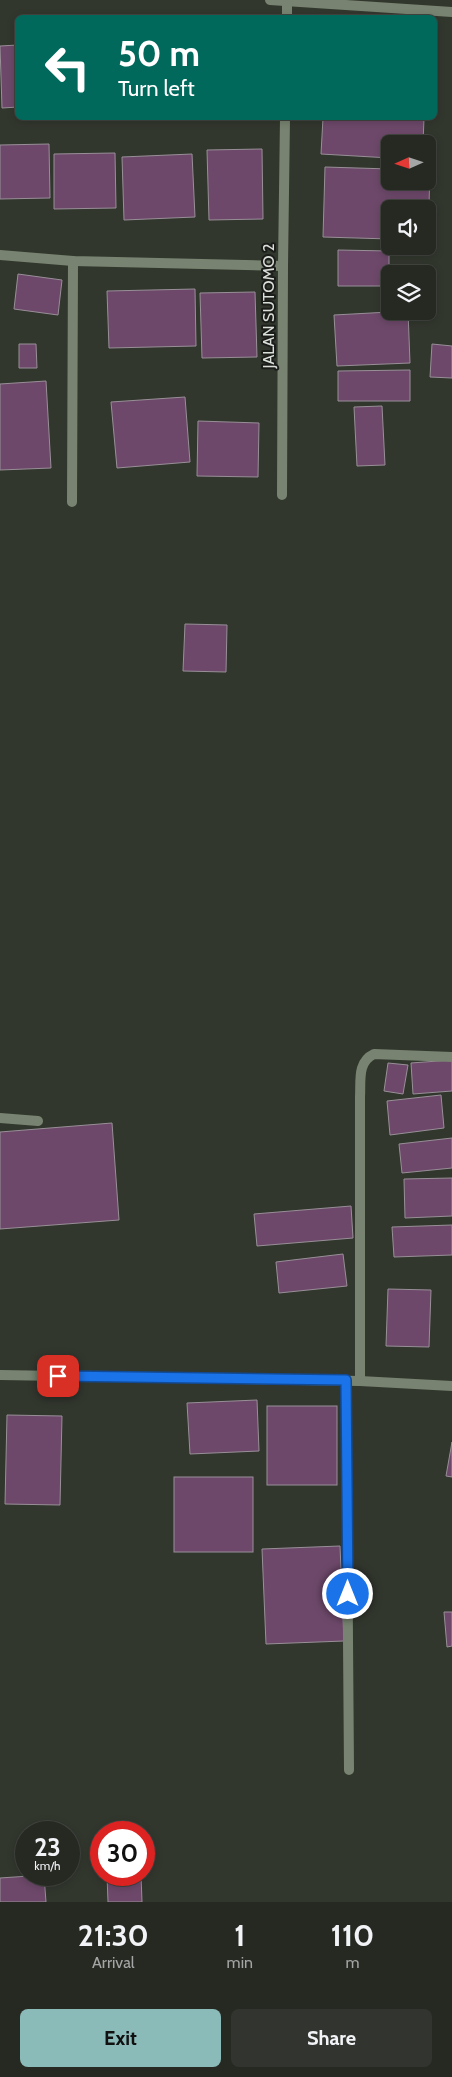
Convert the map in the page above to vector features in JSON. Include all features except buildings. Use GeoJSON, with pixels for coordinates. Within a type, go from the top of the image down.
{"type":"FeatureCollection","features":[{"type":"Feature","properties":{"kind":"street"},"geometry":{"type":"LineString","coordinates":[[270,0],[452,12]]}},
{"type":"Feature","properties":{"kind":"street"},"geometry":{"type":"LineString","coordinates":[[287,0],[287,15]]}},
{"type":"Feature","properties":{"kind":"street","name":"JALAN SUTOMO 2"},"geometry":{"type":"LineString","coordinates":[[282,495],[282,266],[285,120]]}},
{"type":"Feature","properties":{"kind":"street"},"geometry":{"type":"LineString","coordinates":[[0,256],[73,261],[282,266]]}},
{"type":"Feature","properties":{"kind":"street"},"geometry":{"type":"LineString","coordinates":[[72,502],[73,261]]}},
{"type":"Feature","properties":{"kind":"street"},"geometry":{"type":"LineString","coordinates":[[360,1380],[360,1097],[362,1064],[369,1056],[374,1054],[452,1057]]}},
{"type":"Feature","properties":{"kind":"street"},"geometry":{"type":"LineString","coordinates":[[0,1118],[38,1121]]}},
{"type":"Feature","properties":{"kind":"street"},"geometry":{"type":"LineString","coordinates":[[0,1375],[360,1380],[452,1386]]}},
{"type":"Feature","properties":{"kind":"street"},"geometry":{"type":"LineString","coordinates":[[346,1380],[349,1770]]}},
{"type":"Feature","properties":{"kind":"route"},"geometry":{"type":"LineString","coordinates":[[58,1376],[346,1380],[348,1594]]}}]}
